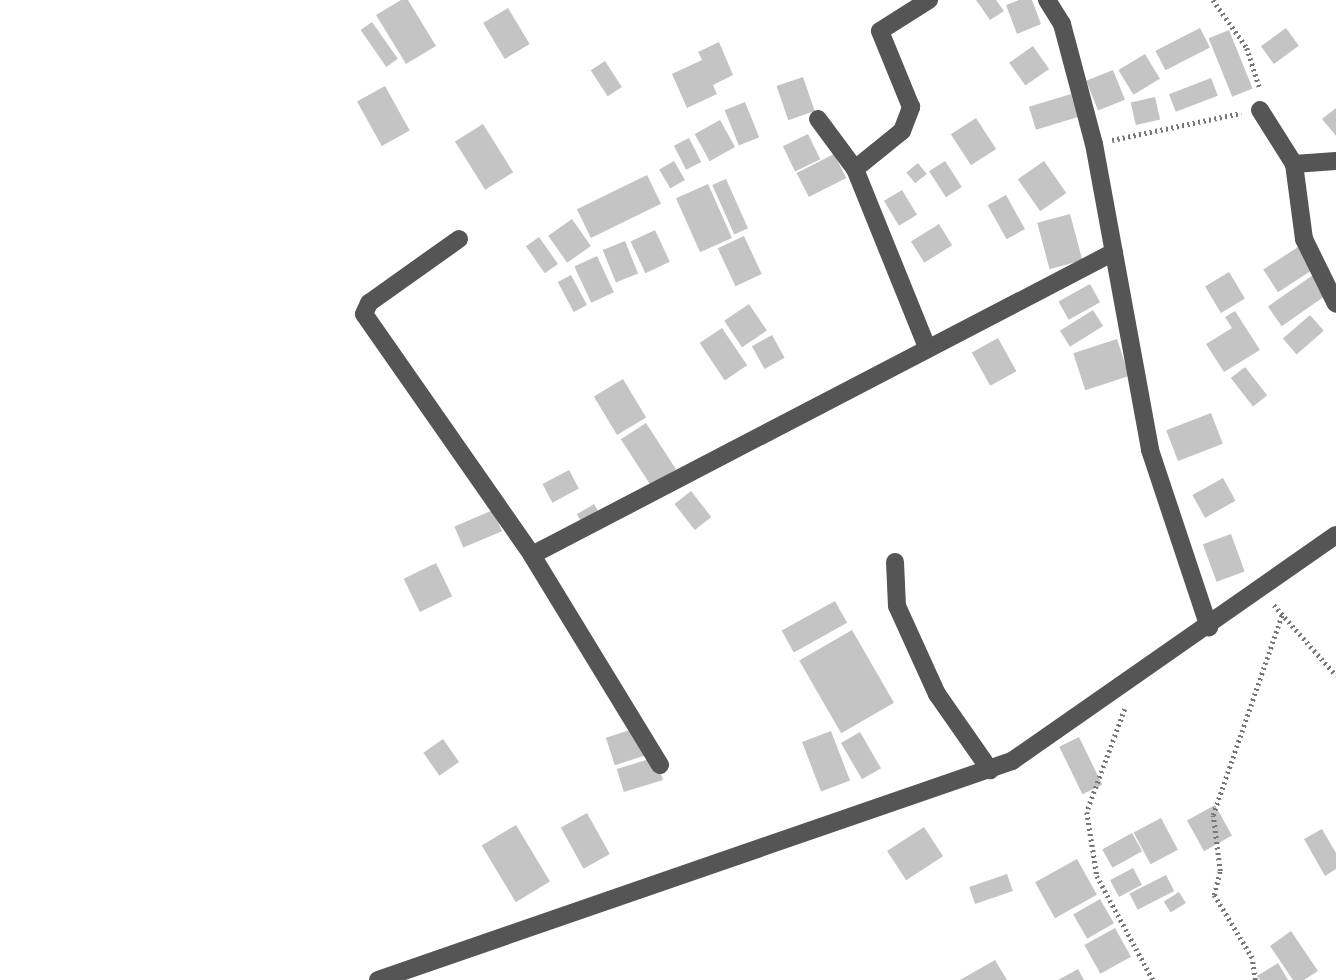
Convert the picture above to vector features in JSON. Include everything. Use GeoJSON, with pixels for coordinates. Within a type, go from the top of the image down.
{"type":"FeatureCollection","features":[{"type":"Feature","properties":{"kind":"street"},"geometry":{"type":"LineString","coordinates":[[855,169],[902,131],[911,107],[880,32],[929,0]]}},
{"type":"Feature","properties":{"kind":"street"},"geometry":{"type":"LineString","coordinates":[[1047,0],[1062,24],[1094,144],[1150,450],[1209,626]]}},
{"type":"Feature","properties":{"kind":"street"},"geometry":{"type":"LineString","coordinates":[[1260,110],[1294,164],[1304,239],[1336,304]]}},
{"type":"Feature","properties":{"kind":"street"},"geometry":{"type":"LineString","coordinates":[[818,119],[855,169],[926,345]]}},
{"type":"Feature","properties":{"kind":"street"},"geometry":{"type":"LineString","coordinates":[[1294,164],[1336,161]]}},
{"type":"Feature","properties":{"kind":"street"},"geometry":{"type":"LineString","coordinates":[[459,239],[369,303],[364,314],[532,555],[660,765]]}},
{"type":"Feature","properties":{"kind":"street"},"geometry":{"type":"LineString","coordinates":[[532,555],[926,345],[1114,252]]}},
{"type":"Feature","properties":{"kind":"street"},"geometry":{"type":"LineString","coordinates":[[378,980],[990,770],[1134,678],[1261,591],[1336,535]]}},
{"type":"Feature","properties":{"kind":"street"},"geometry":{"type":"LineString","coordinates":[[895,562],[897,606],[936,694],[990,770]]}},
{"type":"Feature","properties":{"kind":"path"},"geometry":{"type":"LineString","coordinates":[[1094,144],[1260,110],[1247,48],[1213,0]]}},
{"type":"Feature","properties":{"kind":"path"},"geometry":{"type":"LineString","coordinates":[[1261,591],[1336,675]]}},
{"type":"Feature","properties":{"kind":"path"},"geometry":{"type":"LineString","coordinates":[[1255,980],[1252,958],[1214,895],[1220,871],[1213,815],[1282,615]]}},
{"type":"Feature","properties":{"kind":"path"},"geometry":{"type":"LineString","coordinates":[[1134,678],[1087,812],[1097,876],[1153,980]]}},
{"type":"Feature","properties":{"kind":"building"},"geometry":{"type":"Polygon","coordinates":[[[401,0],[408,0],[436,46],[406,64],[376,15],[401,0]]]}},
{"type":"Feature","properties":{"kind":"building"},"geometry":{"type":"Polygon","coordinates":[[[976,0],[996,0],[1004,11],[990,20],[976,0]]]}},
{"type":"Feature","properties":{"kind":"building"},"geometry":{"type":"Polygon","coordinates":[[[1019,0],[1032,0],[1041,24],[1017,34],[1006,5],[1019,0]]]}},
{"type":"Feature","properties":{"kind":"building"},"geometry":{"type":"Polygon","coordinates":[[[508,8],[530,44],[505,59],[483,23],[508,8]]]}},
{"type":"Feature","properties":{"kind":"building"},"geometry":{"type":"Polygon","coordinates":[[[372,22],[398,59],[386,67],[361,30],[372,22]]]}},
{"type":"Feature","properties":{"kind":"building"},"geometry":{"type":"Polygon","coordinates":[[[1200,28],[1210,48],[1165,70],[1155,51],[1200,28]]]}},
{"type":"Feature","properties":{"kind":"building"},"geometry":{"type":"Polygon","coordinates":[[[1286,28],[1299,46],[1274,64],[1261,46],[1286,28]]]}},
{"type":"Feature","properties":{"kind":"building"},"geometry":{"type":"Polygon","coordinates":[[[1229,30],[1253,88],[1232,97],[1209,38],[1229,30]]]}},
{"type":"Feature","properties":{"kind":"building"},"geometry":{"type":"Polygon","coordinates":[[[719,42],[733,75],[713,85],[717,94],[687,108],[672,74],[702,60],[698,52],[719,42]]]}},
{"type":"Feature","properties":{"kind":"building"},"geometry":{"type":"Polygon","coordinates":[[[1033,46],[1049,69],[1025,86],[1009,63],[1033,46]]]}},
{"type":"Feature","properties":{"kind":"building"},"geometry":{"type":"Polygon","coordinates":[[[1145,54],[1160,79],[1133,95],[1118,70],[1145,54]]]}},
{"type":"Feature","properties":{"kind":"building"},"geometry":{"type":"Polygon","coordinates":[[[605,61],[622,87],[608,96],[591,70],[605,61]]]}},
{"type":"Feature","properties":{"kind":"building"},"geometry":{"type":"Polygon","coordinates":[[[1113,70],[1125,100],[1098,111],[1086,81],[1113,70]]]}},
{"type":"Feature","properties":{"kind":"building"},"geometry":{"type":"Polygon","coordinates":[[[803,77],[815,111],[788,120],[777,86],[803,77]]]}},
{"type":"Feature","properties":{"kind":"building"},"geometry":{"type":"Polygon","coordinates":[[[1211,78],[1218,96],[1176,112],[1169,94],[1211,78]]]}},
{"type":"Feature","properties":{"kind":"building"},"geometry":{"type":"Polygon","coordinates":[[[385,86],[410,131],[382,146],[357,102],[385,86]]]}},
{"type":"Feature","properties":{"kind":"building"},"geometry":{"type":"Polygon","coordinates":[[[1071,94],[1078,117],[1036,130],[1029,107],[1071,94]]]}},
{"type":"Feature","properties":{"kind":"building"},"geometry":{"type":"Polygon","coordinates":[[[1155,97],[1160,119],[1136,125],[1131,103],[1155,97]]]}},
{"type":"Feature","properties":{"kind":"building"},"geometry":{"type":"Polygon","coordinates":[[[745,102],[759,137],[739,145],[725,110],[745,102]]]}},
{"type":"Feature","properties":{"kind":"building"},"geometry":{"type":"Polygon","coordinates":[[[1336,108],[1336,136],[1322,119],[1336,108]]]}},
{"type":"Feature","properties":{"kind":"building"},"geometry":{"type":"Polygon","coordinates":[[[976,118],[996,149],[971,165],[951,134],[976,118]]]}},
{"type":"Feature","properties":{"kind":"building"},"geometry":{"type":"Polygon","coordinates":[[[720,120],[735,147],[710,161],[695,134],[720,120]]]}},
{"type":"Feature","properties":{"kind":"building"},"geometry":{"type":"Polygon","coordinates":[[[483,124],[513,172],[485,190],[455,141],[483,124]]]}},
{"type":"Feature","properties":{"kind":"building"},"geometry":{"type":"Polygon","coordinates":[[[808,134],[820,159],[795,171],[783,146],[808,134]]]}},
{"type":"Feature","properties":{"kind":"building"},"geometry":{"type":"Polygon","coordinates":[[[689,138],[701,162],[686,170],[674,146],[689,138]]]}},
{"type":"Feature","properties":{"kind":"building"},"geometry":{"type":"Polygon","coordinates":[[[834,154],[846,178],[809,197],[797,173],[834,154]]]}},
{"type":"Feature","properties":{"kind":"building"},"geometry":{"type":"Polygon","coordinates":[[[674,161],[685,180],[670,189],[659,170],[674,161]]]}},
{"type":"Feature","properties":{"kind":"building"},"geometry":{"type":"Polygon","coordinates":[[[945,161],[962,187],[946,197],[929,171],[945,161]]]}},
{"type":"Feature","properties":{"kind":"building"},"geometry":{"type":"Polygon","coordinates":[[[1044,161],[1066,193],[1040,211],[1018,179],[1044,161]]]}},
{"type":"Feature","properties":{"kind":"building"},"geometry":{"type":"Polygon","coordinates":[[[918,163],[927,174],[915,183],[906,172],[918,163]]]}},
{"type":"Feature","properties":{"kind":"building"},"geometry":{"type":"Polygon","coordinates":[[[647,175],[661,204],[591,238],[577,209],[647,175]]]}},
{"type":"Feature","properties":{"kind":"building"},"geometry":{"type":"Polygon","coordinates":[[[726,179],[748,228],[734,234],[712,185],[726,179]]]}},
{"type":"Feature","properties":{"kind":"building"},"geometry":{"type":"Polygon","coordinates":[[[708,184],[732,238],[700,252],[676,198],[708,184]]]}},
{"type":"Feature","properties":{"kind":"building"},"geometry":{"type":"Polygon","coordinates":[[[902,190],[917,215],[899,226],[884,201],[902,190]]]}},
{"type":"Feature","properties":{"kind":"building"},"geometry":{"type":"Polygon","coordinates":[[[1006,195],[1025,229],[1007,239],[988,205],[1006,195]]]}},
{"type":"Feature","properties":{"kind":"building"},"geometry":{"type":"Polygon","coordinates":[[[1070,214],[1082,260],[1050,269],[1037,223],[1070,214]]]}},
{"type":"Feature","properties":{"kind":"building"},"geometry":{"type":"Polygon","coordinates":[[[572,219],[591,246],[567,263],[548,236],[572,219]]]}},
{"type":"Feature","properties":{"kind":"building"},"geometry":{"type":"Polygon","coordinates":[[[939,224],[952,245],[924,263],[911,241],[939,224]]]}},
{"type":"Feature","properties":{"kind":"building"},"geometry":{"type":"Polygon","coordinates":[[[655,230],[670,262],[645,273],[631,241],[655,230]]]}},
{"type":"Feature","properties":{"kind":"building"},"geometry":{"type":"Polygon","coordinates":[[[744,236],[762,274],[735,286],[718,248],[744,236]]]}},
{"type":"Feature","properties":{"kind":"building"},"geometry":{"type":"Polygon","coordinates":[[[539,237],[558,264],[545,273],[526,246],[539,237]]]}},
{"type":"Feature","properties":{"kind":"building"},"geometry":{"type":"Polygon","coordinates":[[[625,241],[638,273],[616,282],[603,250],[625,241]]]}},
{"type":"Feature","properties":{"kind":"building"},"geometry":{"type":"Polygon","coordinates":[[[1301,245],[1316,268],[1278,292],[1263,270],[1301,245]]]}},
{"type":"Feature","properties":{"kind":"building"},"geometry":{"type":"Polygon","coordinates":[[[597,256],[614,292],[591,303],[574,267],[597,256]]]}},
{"type":"Feature","properties":{"kind":"building"},"geometry":{"type":"Polygon","coordinates":[[[1229,272],[1245,299],[1221,313],[1205,286],[1229,272]]]}},
{"type":"Feature","properties":{"kind":"building"},"geometry":{"type":"Polygon","coordinates":[[[571,275],[587,305],[574,312],[558,282],[571,275]]]}},
{"type":"Feature","properties":{"kind":"building"},"geometry":{"type":"Polygon","coordinates":[[[1313,275],[1327,295],[1282,326],[1268,307],[1313,275]]]}},
{"type":"Feature","properties":{"kind":"building"},"geometry":{"type":"Polygon","coordinates":[[[1090,284],[1100,302],[1069,320],[1059,301],[1090,284]]]}},
{"type":"Feature","properties":{"kind":"building"},"geometry":{"type":"Polygon","coordinates":[[[749,304],[767,331],[742,347],[724,321],[749,304]]]}},
{"type":"Feature","properties":{"kind":"building"},"geometry":{"type":"Polygon","coordinates":[[[1093,310],[1103,326],[1070,347],[1060,331],[1093,310]]]}},
{"type":"Feature","properties":{"kind":"building"},"geometry":{"type":"Polygon","coordinates":[[[1235,311],[1260,350],[1224,372],[1206,344],[1232,328],[1225,317],[1235,311]]]}},
{"type":"Feature","properties":{"kind":"building"},"geometry":{"type":"Polygon","coordinates":[[[1310,315],[1324,331],[1297,354],[1283,339],[1310,315]]]}},
{"type":"Feature","properties":{"kind":"building"},"geometry":{"type":"Polygon","coordinates":[[[722,328],[747,365],[725,380],[700,343],[722,328]]]}},
{"type":"Feature","properties":{"kind":"building"},"geometry":{"type":"Polygon","coordinates":[[[772,335],[785,358],[764,369],[752,346],[772,335]]]}},
{"type":"Feature","properties":{"kind":"building"},"geometry":{"type":"Polygon","coordinates":[[[998,338],[1016,371],[990,386],[972,353],[998,338]]]}},
{"type":"Feature","properties":{"kind":"building"},"geometry":{"type":"Polygon","coordinates":[[[1117,339],[1129,376],[1085,390],[1073,353],[1117,339]]]}},
{"type":"Feature","properties":{"kind":"building"},"geometry":{"type":"Polygon","coordinates":[[[1245,367],[1267,395],[1253,406],[1231,378],[1245,367]]]}},
{"type":"Feature","properties":{"kind":"building"},"geometry":{"type":"Polygon","coordinates":[[[623,379],[646,418],[617,435],[594,397],[623,379]]]}},
{"type":"Feature","properties":{"kind":"building"},"geometry":{"type":"Polygon","coordinates":[[[1211,413],[1223,444],[1178,461],[1166,430],[1211,413]]]}},
{"type":"Feature","properties":{"kind":"building"},"geometry":{"type":"Polygon","coordinates":[[[646,423],[676,469],[651,485],[621,439],[646,423]]]}},
{"type":"Feature","properties":{"kind":"building"},"geometry":{"type":"Polygon","coordinates":[[[569,470],[579,489],[552,503],[543,484],[569,470]]]}},
{"type":"Feature","properties":{"kind":"building"},"geometry":{"type":"Polygon","coordinates":[[[1223,478],[1236,501],[1205,518],[1192,495],[1223,478]]]}},
{"type":"Feature","properties":{"kind":"building"},"geometry":{"type":"Polygon","coordinates":[[[691,491],[711,517],[695,530],[674,504],[691,491]]]}},
{"type":"Feature","properties":{"kind":"building"},"geometry":{"type":"Polygon","coordinates":[[[594,504],[603,519],[586,529],[577,514],[594,504]]]}},
{"type":"Feature","properties":{"kind":"building"},"geometry":{"type":"Polygon","coordinates":[[[493,510],[502,531],[463,548],[454,526],[493,510]]]}},
{"type":"Feature","properties":{"kind":"building"},"geometry":{"type":"Polygon","coordinates":[[[1231,534],[1245,572],[1216,582],[1203,544],[1231,534]]]}},
{"type":"Feature","properties":{"kind":"building"},"geometry":{"type":"Polygon","coordinates":[[[436,563],[452,596],[420,612],[404,579],[436,563]]]}},
{"type":"Feature","properties":{"kind":"building"},"geometry":{"type":"Polygon","coordinates":[[[835,601],[847,623],[794,652],[782,631],[835,601]]]}},
{"type":"Feature","properties":{"kind":"building"},"geometry":{"type":"Polygon","coordinates":[[[852,630],[894,703],[841,733],[799,660],[852,630]]]}},
{"type":"Feature","properties":{"kind":"building"},"geometry":{"type":"Polygon","coordinates":[[[642,726],[651,754],[615,765],[606,738],[642,726]]]}},
{"type":"Feature","properties":{"kind":"building"},"geometry":{"type":"Polygon","coordinates":[[[831,731],[850,780],[821,792],[802,742],[831,731]]]}},
{"type":"Feature","properties":{"kind":"building"},"geometry":{"type":"Polygon","coordinates":[[[860,732],[881,768],[862,779],[841,743],[860,732]]]}},
{"type":"Feature","properties":{"kind":"building"},"geometry":{"type":"Polygon","coordinates":[[[1079,737],[1102,785],[1082,794],[1059,747],[1079,737]]]}},
{"type":"Feature","properties":{"kind":"building"},"geometry":{"type":"Polygon","coordinates":[[[443,739],[459,762],[439,776],[423,753],[443,739]]]}},
{"type":"Feature","properties":{"kind":"building"},"geometry":{"type":"Polygon","coordinates":[[[656,757],[663,780],[624,792],[617,769],[656,757]]]}},
{"type":"Feature","properties":{"kind":"building"},"geometry":{"type":"Polygon","coordinates":[[[1215,805],[1232,836],[1204,851],[1187,821],[1215,805]]]}},
{"type":"Feature","properties":{"kind":"building"},"geometry":{"type":"Polygon","coordinates":[[[587,813],[610,854],[584,869],[561,828],[587,813]]]}},
{"type":"Feature","properties":{"kind":"building"},"geometry":{"type":"Polygon","coordinates":[[[1161,818],[1178,850],[1151,864],[1134,833],[1161,818]]]}},
{"type":"Feature","properties":{"kind":"building"},"geometry":{"type":"Polygon","coordinates":[[[516,825],[550,882],[516,902],[482,846],[516,825]]]}},
{"type":"Feature","properties":{"kind":"building"},"geometry":{"type":"Polygon","coordinates":[[[924,827],[943,856],[906,880],[887,851],[924,827]]]}},
{"type":"Feature","properties":{"kind":"building"},"geometry":{"type":"Polygon","coordinates":[[[1322,829],[1336,853],[1336,869],[1325,876],[1304,839],[1322,829]]]}},
{"type":"Feature","properties":{"kind":"building"},"geometry":{"type":"Polygon","coordinates":[[[1132,833],[1142,851],[1112,868],[1102,849],[1132,833]]]}},
{"type":"Feature","properties":{"kind":"building"},"geometry":{"type":"Polygon","coordinates":[[[1077,859],[1097,895],[1055,918],[1035,882],[1077,859]]]}},
{"type":"Feature","properties":{"kind":"building"},"geometry":{"type":"Polygon","coordinates":[[[1133,868],[1142,885],[1119,897],[1110,880],[1133,868]]]}},
{"type":"Feature","properties":{"kind":"building"},"geometry":{"type":"Polygon","coordinates":[[[1007,874],[1013,891],[975,904],[969,887],[1007,874]]]}},
{"type":"Feature","properties":{"kind":"building"},"geometry":{"type":"Polygon","coordinates":[[[1166,875],[1174,891],[1138,910],[1129,894],[1166,875]]]}},
{"type":"Feature","properties":{"kind":"building"},"geometry":{"type":"Polygon","coordinates":[[[1179,892],[1186,903],[1171,913],[1164,902],[1179,892]]]}},
{"type":"Feature","properties":{"kind":"building"},"geometry":{"type":"Polygon","coordinates":[[[1100,899],[1114,923],[1087,939],[1073,914],[1100,899]]]}},
{"type":"Feature","properties":{"kind":"building"},"geometry":{"type":"Polygon","coordinates":[[[1115,928],[1131,957],[1100,974],[1084,945],[1115,928]]]}},
{"type":"Feature","properties":{"kind":"building"},"geometry":{"type":"Polygon","coordinates":[[[1291,931],[1318,971],[1304,980],[1293,980],[1270,946],[1291,931]]]}},
{"type":"Feature","properties":{"kind":"building"},"geometry":{"type":"Polygon","coordinates":[[[995,960],[1007,980],[960,980],[995,960]]]}},
{"type":"Feature","properties":{"kind":"building"},"geometry":{"type":"Polygon","coordinates":[[[1278,963],[1288,980],[1260,980],[1257,976],[1278,963]]]}},
{"type":"Feature","properties":{"kind":"building"},"geometry":{"type":"Polygon","coordinates":[[[1078,969],[1084,980],[1058,980],[1078,969]]]}}]}
